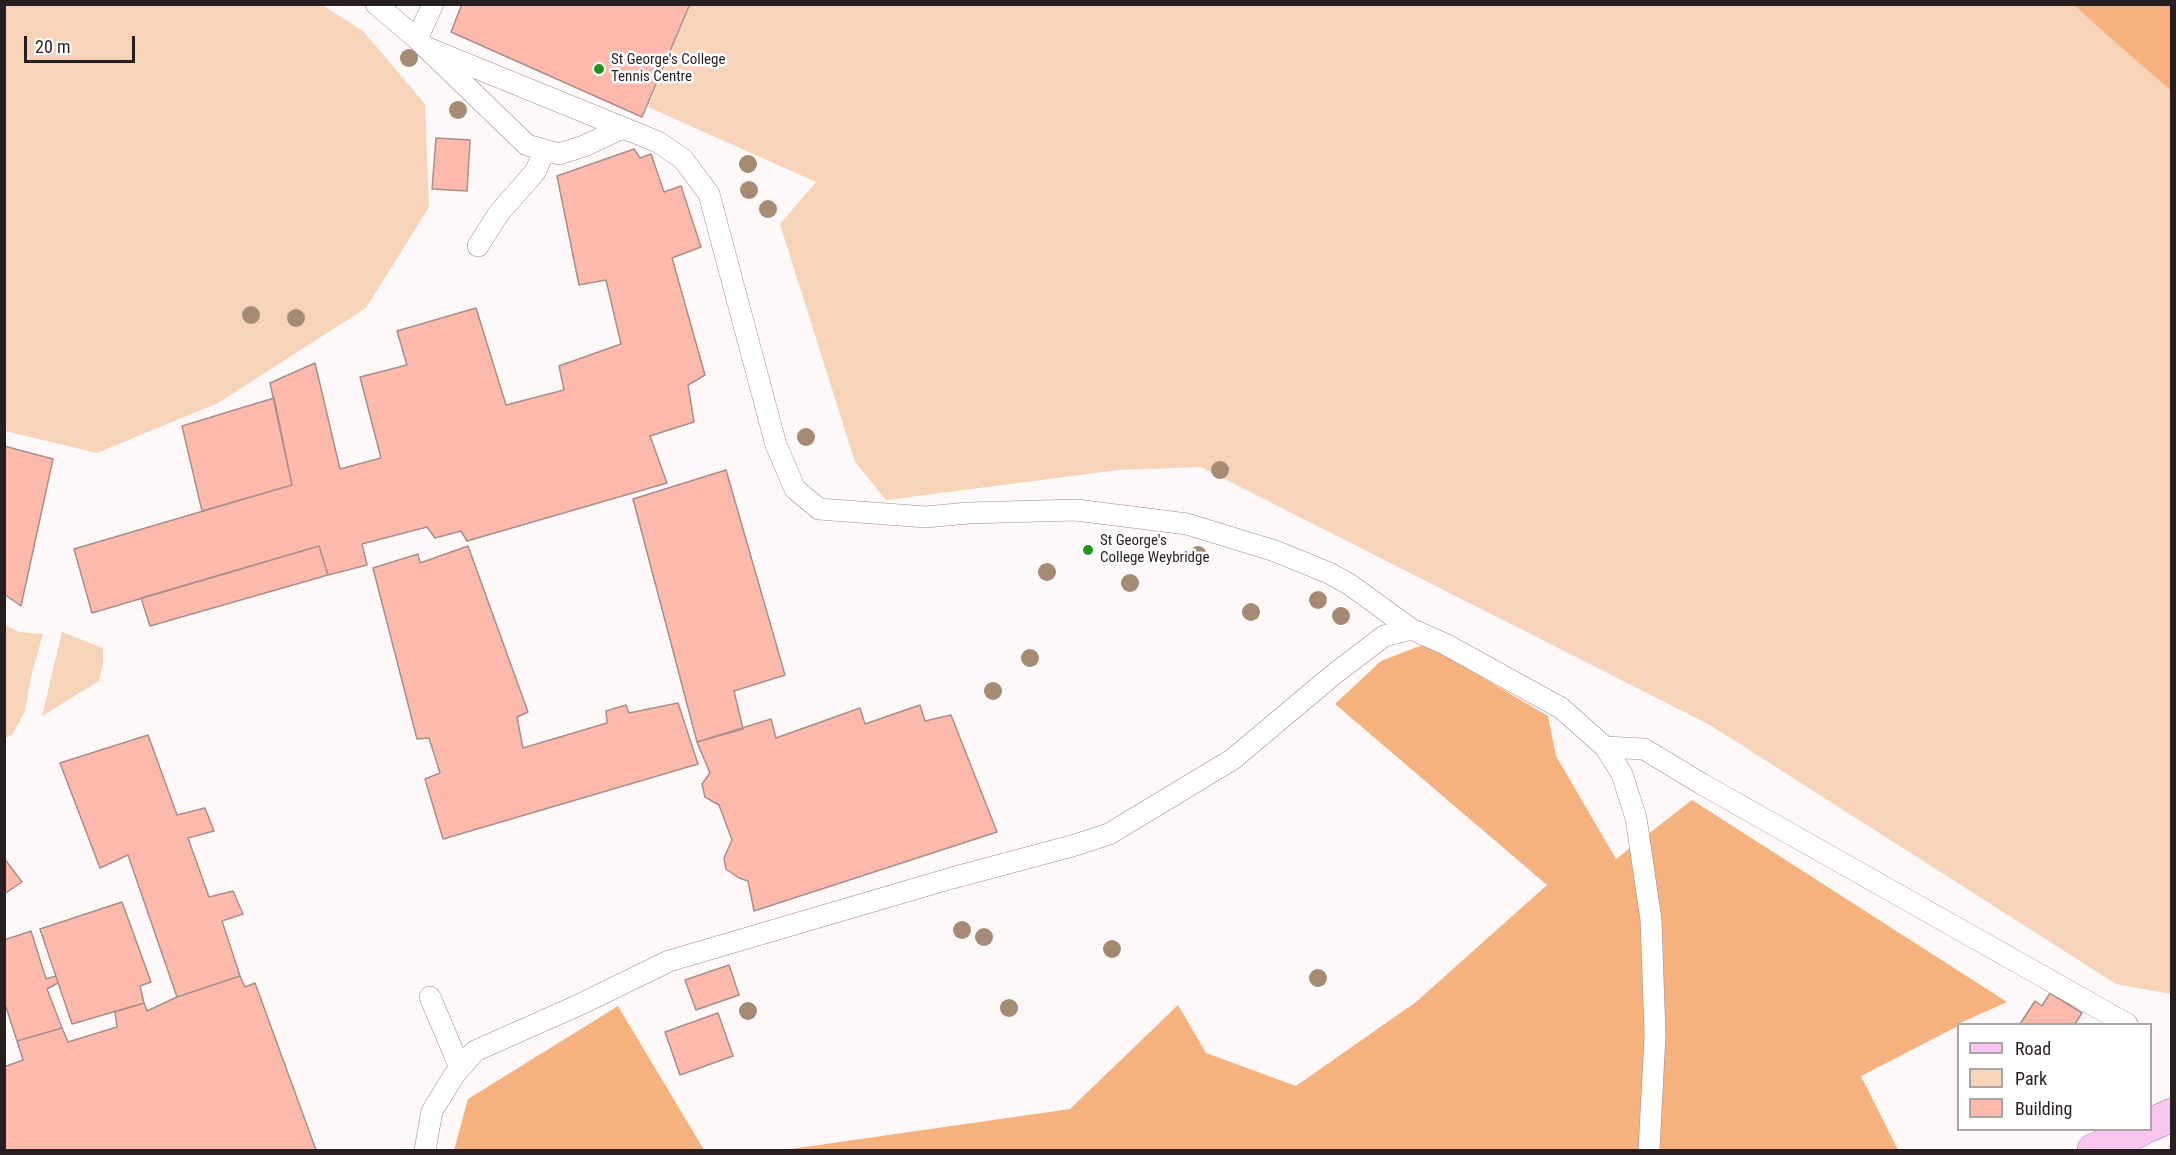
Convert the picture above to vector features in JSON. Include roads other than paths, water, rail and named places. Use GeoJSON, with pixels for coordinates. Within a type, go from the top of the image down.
{"type":"FeatureCollection","features":[{"type":"Feature","properties":{"kind":"main road"},"geometry":{"type":"LineString","coordinates":[[2152,1125],[2172,1115]]}},
{"type":"Feature","properties":{"kind":"main road"},"geometry":{"type":"LineString","coordinates":[[2094,1150],[2138,1131]]}},
{"type":"Feature","properties":{"kind":"lane"},"geometry":{"type":"LineString","coordinates":[[376,4],[421,43],[526,145],[559,154],[584,146],[623,128]]}},
{"type":"Feature","properties":{"kind":"lane"},"geometry":{"type":"LineString","coordinates":[[421,43],[433,4]]}},
{"type":"Feature","properties":{"kind":"lane"},"geometry":{"type":"LineString","coordinates":[[421,43],[658,142],[683,159],[709,194],[776,445],[795,489],[819,509],[926,517],[1076,510],[1187,524],[1275,550],[1349,584],[1411,629],[1445,644],[1561,708],[1605,747],[1622,774],[1636,818],[1651,920],[1655,1035],[1649,1150]]}},
{"type":"Feature","properties":{"kind":"lane"},"geometry":{"type":"LineString","coordinates":[[478,246],[499,213],[535,172],[545,150]]}},
{"type":"Feature","properties":{"kind":"lane"},"geometry":{"type":"LineString","coordinates":[[425,1150],[432,1111],[460,1068],[476,1051],[669,961],[952,878],[1064,849],[1109,834],[1233,759],[1333,675],[1384,636],[1411,629]]}},
{"type":"Feature","properties":{"kind":"lane"},"geometry":{"type":"LineString","coordinates":[[1605,747],[1644,749],[2125,1023]]}},
{"type":"Feature","properties":{"kind":"lane"},"geometry":{"type":"LineString","coordinates":[[430,997],[460,1068]]}},
{"type":"Feature","properties":{"kind":"place","name":"St George's College Tennis Centre"},"geometry":{"type":"Point","coordinates":[599,69]}},
{"type":"Feature","properties":{"kind":"place","name":"St George's College Weybridge"},"geometry":{"type":"Point","coordinates":[1088,550]}}]}
